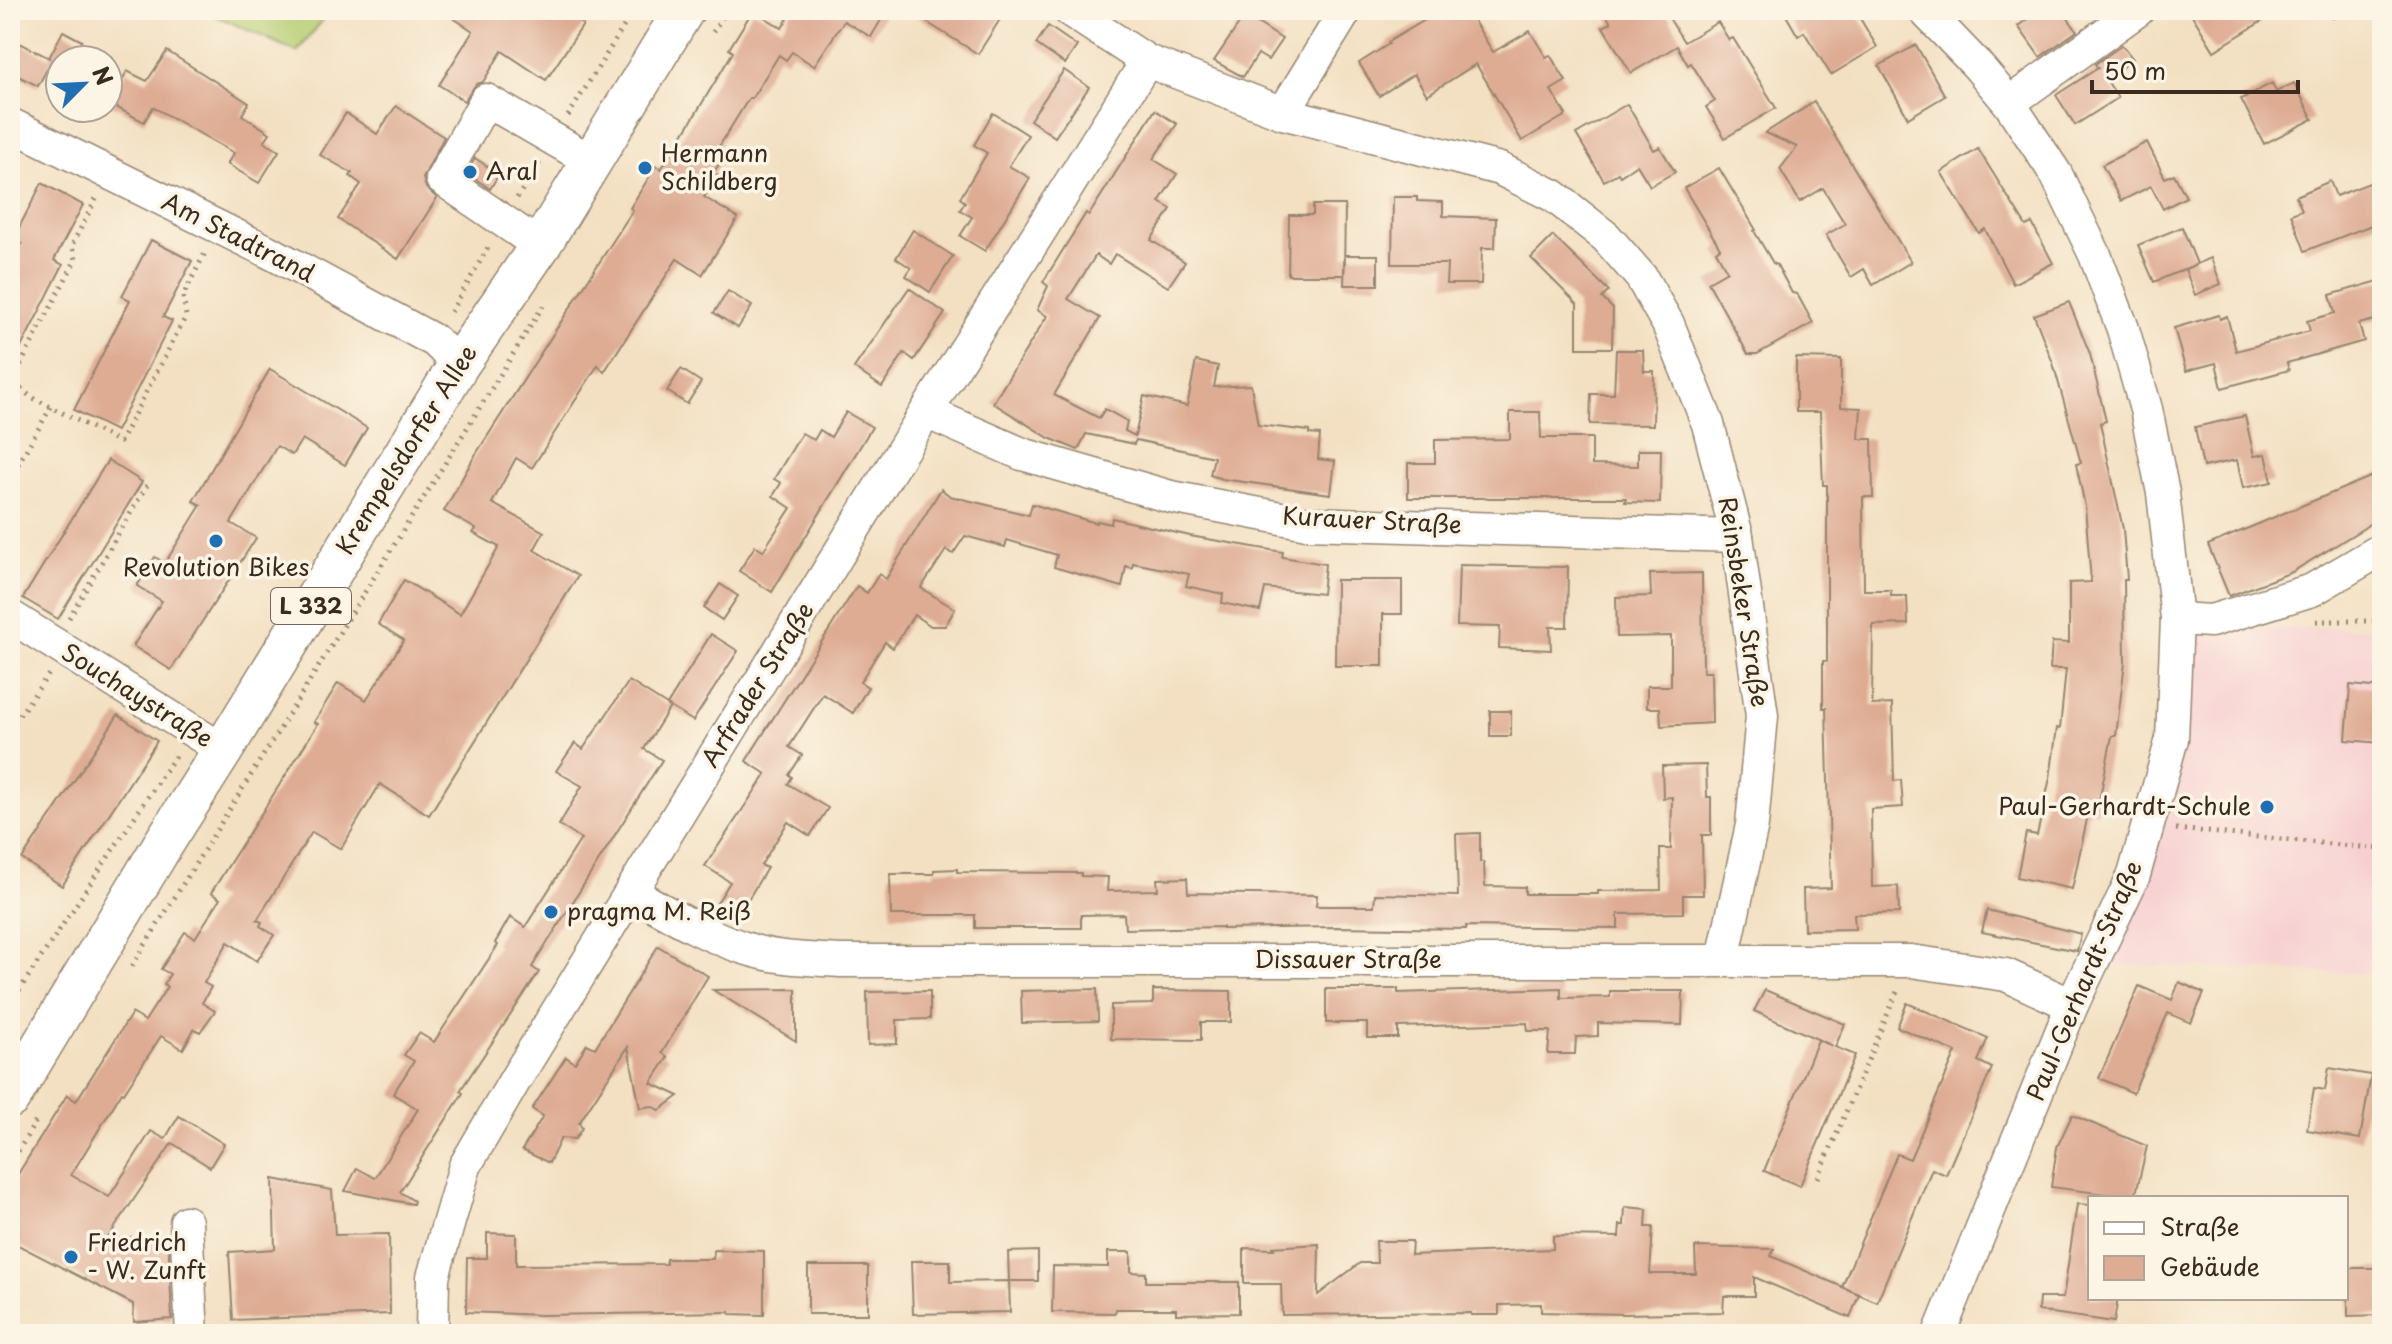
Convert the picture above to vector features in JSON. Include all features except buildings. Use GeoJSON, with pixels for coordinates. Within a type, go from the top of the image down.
{"type":"FeatureCollection","features":[{"type":"Feature","properties":{"kind":"main road","name":"Krempelsdorfer Allee"},"geometry":{"type":"LineString","coordinates":[[20,1095],[153,860],[208,740],[447,352],[540,246],[591,161],[696,25]]}},
{"type":"Feature","properties":{"kind":"street","name":"Reinsbeker Straße"},"geometry":{"type":"LineString","coordinates":[[1069,10],[1147,61],[1283,113],[1500,169],[1554,196],[1606,237],[1641,277],[1668,324],[1708,424],[1737,536],[1762,716],[1752,825],[1723,959]]}},
{"type":"Feature","properties":{"kind":"street"},"geometry":{"type":"LineString","coordinates":[[1283,113],[1346,10]]}},
{"type":"Feature","properties":{"kind":"street","name":"Paul-Gerhardt-Straße"},"geometry":{"type":"LineString","coordinates":[[1924,10],[2009,103],[2056,174],[2095,255],[2123,329],[2146,409],[2163,493],[2177,619],[2172,739],[2134,875],[2072,1005],[1939,1334]]}},
{"type":"Feature","properties":{"kind":"street"},"geometry":{"type":"LineString","coordinates":[[2009,103],[2138,10]]}},
{"type":"Feature","properties":{"kind":"street","name":"Arfrader Straße"},"geometry":{"type":"LineString","coordinates":[[432,1334],[433,1277],[465,1166],[926,412],[1147,61]]}},
{"type":"Feature","properties":{"kind":"street"},"geometry":{"type":"LineString","coordinates":[[540,246],[442,179],[486,100],[591,161]]}},
{"type":"Feature","properties":{"kind":"street","name":"Am Stadtrand"},"geometry":{"type":"LineString","coordinates":[[10,124],[275,255],[447,352]]}},
{"type":"Feature","properties":{"kind":"street","name":"Kurauer Straße"},"geometry":{"type":"LineString","coordinates":[[926,412],[1022,454],[1171,497],[1307,523],[1737,536]]}},
{"type":"Feature","properties":{"kind":"street"},"geometry":{"type":"LineString","coordinates":[[2177,619],[2211,621],[2312,590],[2382,549]]}},
{"type":"Feature","properties":{"kind":"street","name":"Souchaystraße"},"geometry":{"type":"LineString","coordinates":[[10,616],[208,740]]}},
{"type":"Feature","properties":{"kind":"street","name":"Dissauer Straße"},"geometry":{"type":"LineString","coordinates":[[631,892],[700,931],[755,951],[796,958],[840,961],[1911,961],[2006,975],[2072,1005]]}},
{"type":"Feature","properties":{"kind":"street"},"geometry":{"type":"LineString","coordinates":[[186,1222],[192,1334]]}},
{"type":"Feature","properties":{"kind":"path"},"geometry":{"type":"LineString","coordinates":[[447,352],[503,221],[634,10]]}},
{"type":"Feature","properties":{"kind":"path"},"geometry":{"type":"LineString","coordinates":[[696,25],[727,10]]}},
{"type":"Feature","properties":{"kind":"path"},"geometry":{"type":"LineString","coordinates":[[2332,17],[2355,10]]}},
{"type":"Feature","properties":{"kind":"path"},"geometry":{"type":"LineString","coordinates":[[109,173],[72,245],[76,259],[12,381],[31,397],[120,442],[186,316],[183,296],[218,227]]}},
{"type":"Feature","properties":{"kind":"path"},"geometry":{"type":"LineString","coordinates":[[126,976],[548,297]]}},
{"type":"Feature","properties":{"kind":"path"},"geometry":{"type":"LineString","coordinates":[[10,478],[51,407]]}},
{"type":"Feature","properties":{"kind":"path"},"geometry":{"type":"LineString","coordinates":[[10,728],[60,647],[147,485]]}},
{"type":"Feature","properties":{"kind":"path"},"geometry":{"type":"LineString","coordinates":[[10,1004],[208,740]]}},
{"type":"Feature","properties":{"kind":"path"},"geometry":{"type":"LineString","coordinates":[[2148,826],[2382,849]]}},
{"type":"Feature","properties":{"kind":"path"},"geometry":{"type":"LineString","coordinates":[[1818,1178],[1911,961]]}},
{"type":"Feature","properties":{"kind":"path"},"geometry":{"type":"LineString","coordinates":[[10,1165],[20,1095]]}},
{"type":"Feature","properties":{"kind":"path"},"geometry":{"type":"LineString","coordinates":[[10,1327],[54,1334]]}},
{"type":"Feature","properties":{"kind":"shaded area","name":"Paul-Gerhardt-Schule"},"geometry":{"type":"Polygon","coordinates":[[[2255,628],[2382,628],[2382,974],[2102,964],[2189,633],[2255,628]]]}},
{"type":"Feature","properties":{"kind":"green space"},"geometry":{"type":"Polygon","coordinates":[[[203,10],[331,10],[297,52],[203,10]]]}},
{"type":"Feature","properties":{"kind":"place","name":"Hermann Schildberg"},"geometry":{"type":"Point","coordinates":[645,168]}},
{"type":"Feature","properties":{"kind":"place","name":"Aral"},"geometry":{"type":"Point","coordinates":[470,172]}},
{"type":"Feature","properties":{"kind":"place","name":"Revolution Bikes"},"geometry":{"type":"Point","coordinates":[216,541]}},
{"type":"Feature","properties":{"kind":"place","name":"Paul-Gerhardt-Schule"},"geometry":{"type":"Point","coordinates":[2267,807]}},
{"type":"Feature","properties":{"kind":"place","name":"pragma M. Reiß"},"geometry":{"type":"Point","coordinates":[551,912]}},
{"type":"Feature","properties":{"kind":"place","name":"Friedrich - W. Zunft"},"geometry":{"type":"Point","coordinates":[71,1257]}}]}
